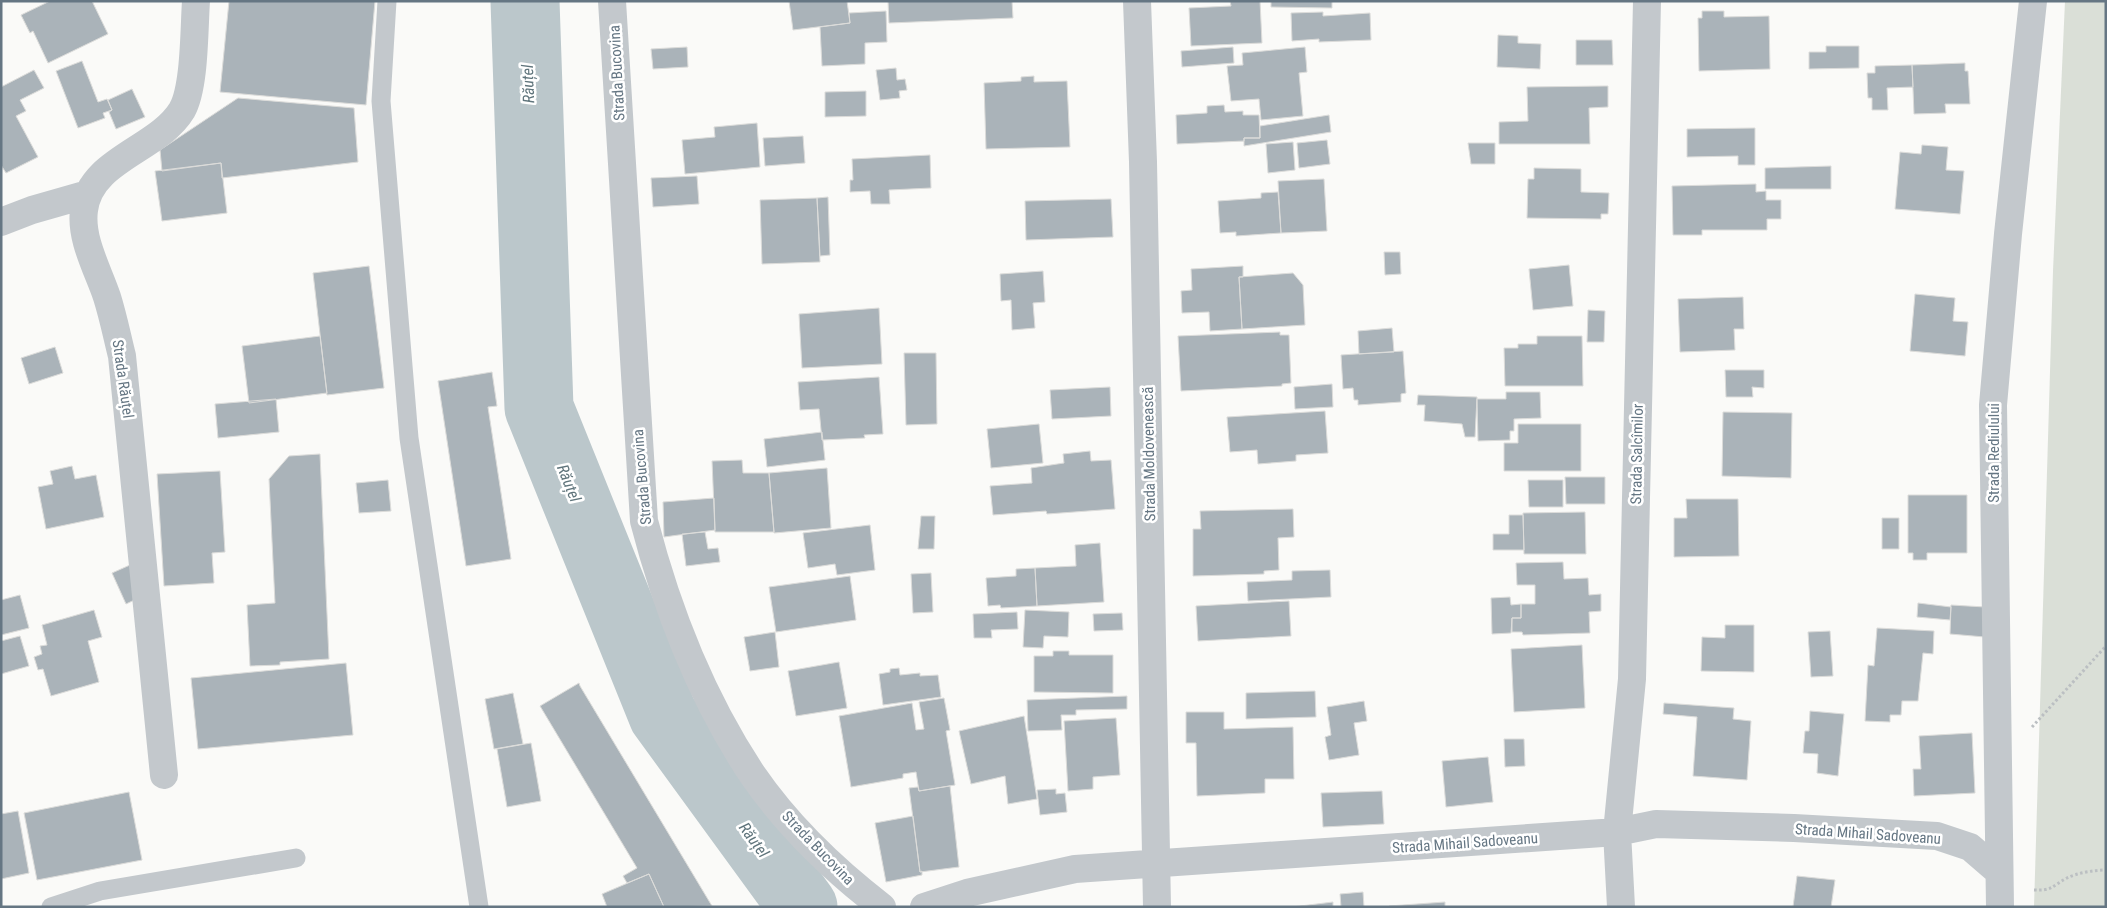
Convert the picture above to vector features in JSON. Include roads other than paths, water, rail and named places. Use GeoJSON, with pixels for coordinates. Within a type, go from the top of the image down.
{"type":"FeatureCollection","features":[{"type":"Feature","properties":{"kind":"street","name":"Strada Răuțel"},"geometry":{"type":"LineString","coordinates":[[164,775],[122,356],[107,299],[83,226],[84,209],[88,194],[95,182],[107,170],[162,132],[182,109],[189,94],[196,1]]}},
{"type":"Feature","properties":{"kind":"street","name":"Strada Bucovina"},"geometry":{"type":"LineString","coordinates":[[612,1],[644,521],[659,580],[680,638],[714,708],[753,775],[799,832],[851,883],[882,907]]}},
{"type":"Feature","properties":{"kind":"street","name":"Strada Moldovenească"},"geometry":{"type":"LineString","coordinates":[[1137,1],[1144,182],[1157,907]]}},
{"type":"Feature","properties":{"kind":"street","name":"Strada Salcîmilor"},"geometry":{"type":"LineString","coordinates":[[1621,907],[1617,832],[1632,678],[1648,1]]}},
{"type":"Feature","properties":{"kind":"street","name":"Strada Rediulului"},"geometry":{"type":"LineString","coordinates":[[2000,907],[1993,406],[2008,234],[2033,1]]}},
{"type":"Feature","properties":{"kind":"street"},"geometry":{"type":"LineString","coordinates":[[1,222],[32,210],[88,194]]}},
{"type":"Feature","properties":{"kind":"street","name":"Strada Mihail Sadoveanu"},"geometry":{"type":"LineString","coordinates":[[924,907],[967,893],[1075,869],[1617,832],[1656,824],[1794,828],[1937,836],[1970,847],[1999,872]]}},
{"type":"Feature","properties":{"kind":"lane"},"geometry":{"type":"LineString","coordinates":[[388,1],[381,101],[409,438],[479,907]]}},
{"type":"Feature","properties":{"kind":"lane"},"geometry":{"type":"LineString","coordinates":[[51,907],[100,891],[296,858]]}},
{"type":"Feature","properties":{"kind":"waterway","name":"Răuțel"},"geometry":{"type":"LineString","coordinates":[[525,1],[539,408],[663,715],[803,907]]}}]}
